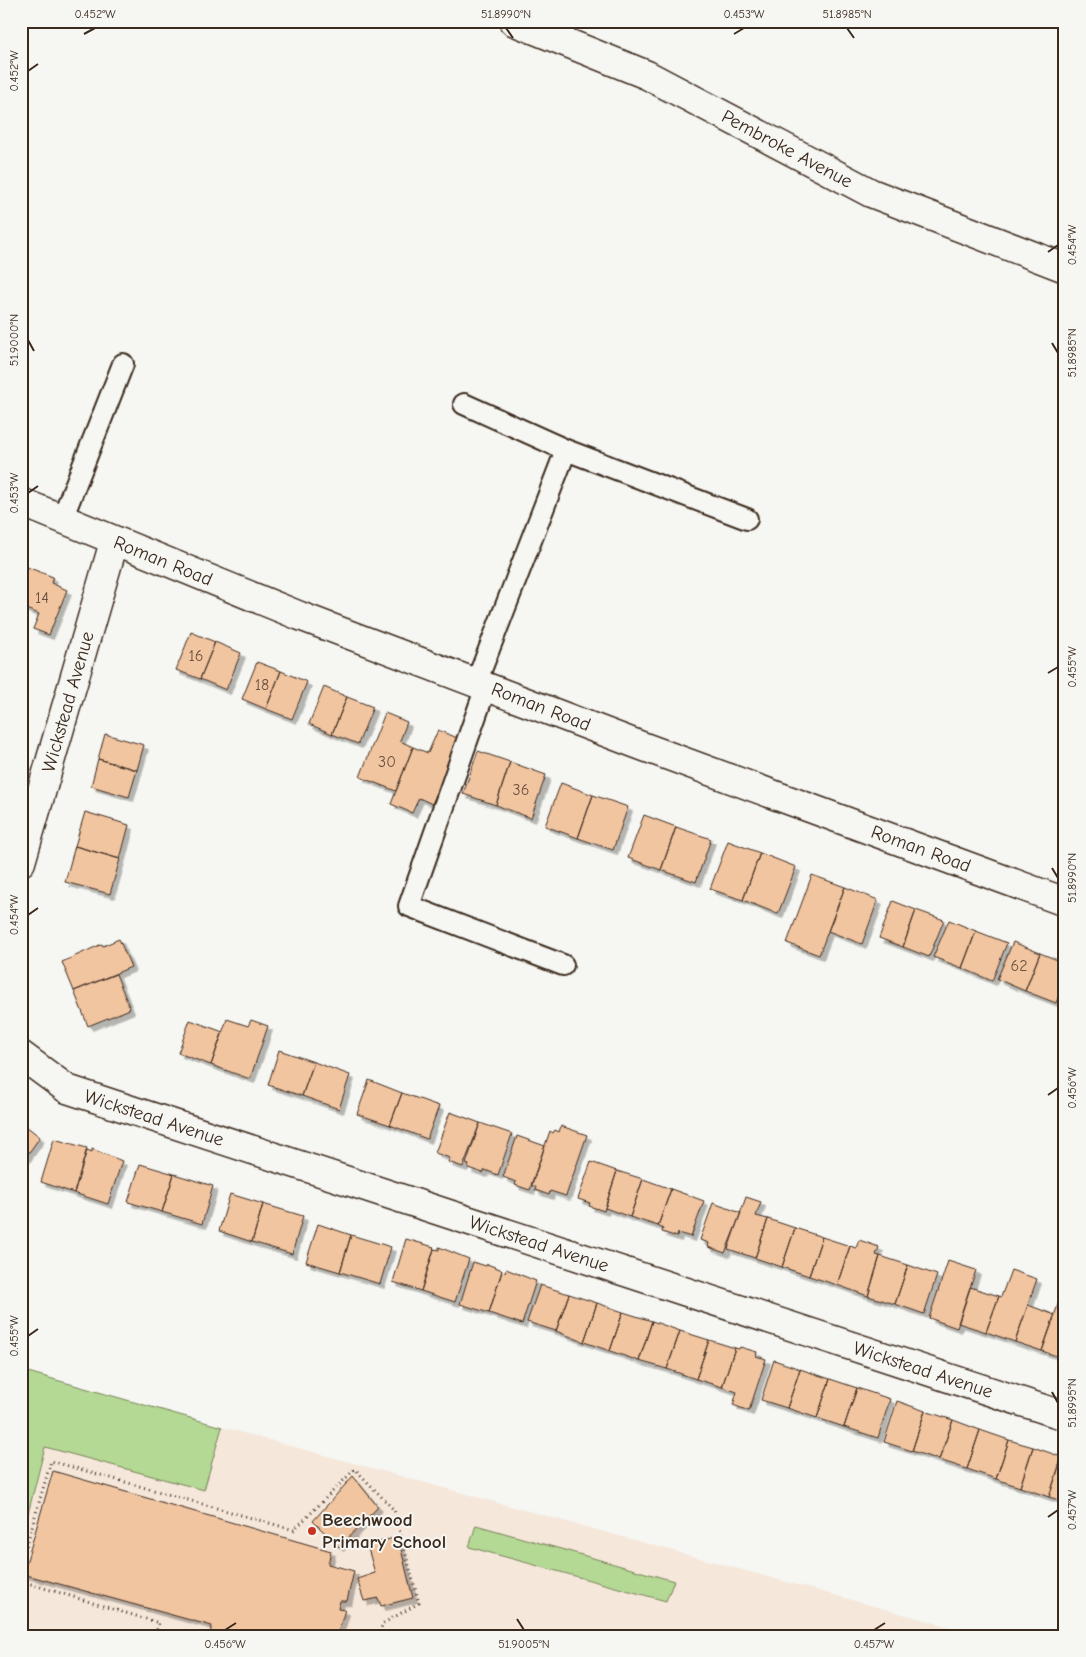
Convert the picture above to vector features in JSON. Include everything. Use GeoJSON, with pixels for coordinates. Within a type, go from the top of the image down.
{"type":"FeatureCollection","features":[{"type":"Feature","properties":{"kind":"street","name":"Pembroke Avenue"},"geometry":{"type":"LineString","coordinates":[[513,21],[647,76],[871,193],[1065,268]]}},
{"type":"Feature","properties":{"kind":"street","name":"Roman Road"},"geometry":{"type":"LineString","coordinates":[[21,502],[114,542],[300,616],[1065,902]]}},
{"type":"Feature","properties":{"kind":"street","name":"Wickstead Avenue"},"geometry":{"type":"LineString","coordinates":[[21,862],[114,542]]}},
{"type":"Feature","properties":{"kind":"street","name":"Wickstead Avenue"},"geometry":{"type":"LineString","coordinates":[[21,1055],[67,1089],[1065,1416]]}},
{"type":"Feature","properties":{"kind":"lane"},"geometry":{"type":"LineString","coordinates":[[62,519],[123,364]]}},
{"type":"Feature","properties":{"kind":"lane"},"geometry":{"type":"LineString","coordinates":[[464,404],[566,450],[747,519]]}},
{"type":"Feature","properties":{"kind":"lane"},"geometry":{"type":"LineString","coordinates":[[563,965],[409,906],[481,685],[566,450]]}},
{"type":"Feature","properties":{"kind":"path"},"geometry":{"type":"LineString","coordinates":[[21,1565],[50,1461],[294,1530],[355,1469],[394,1510],[419,1603],[382,1624],[380,1636]]}},
{"type":"Feature","properties":{"kind":"path"},"geometry":{"type":"LineString","coordinates":[[21,1581],[159,1623],[156,1636]]}},
{"type":"Feature","properties":{"kind":"shaded area","name":"Beechwood Primary School"},"geometry":{"type":"Polygon","coordinates":[[[21,1370],[222,1427],[983,1636],[21,1636],[21,1370]]]}},
{"type":"Feature","properties":{"kind":"green space"},"geometry":{"type":"Polygon","coordinates":[[[21,1370],[222,1427],[204,1490],[45,1447],[21,1541],[21,1370]]]}},
{"type":"Feature","properties":{"kind":"green space"},"geometry":{"type":"Polygon","coordinates":[[[476,1525],[674,1581],[666,1601],[469,1547],[476,1525]]]}},
{"type":"Feature","properties":{"kind":"building"},"geometry":{"type":"Polygon","coordinates":[[[27,567],[53,577],[51,583],[67,590],[49,635],[33,629],[39,614],[21,607],[21,582],[27,567]]]}},
{"type":"Feature","properties":{"kind":"building"},"geometry":{"type":"Polygon","coordinates":[[[191,632],[215,642],[200,679],[176,670],[191,632]]]}},
{"type":"Feature","properties":{"kind":"building"},"geometry":{"type":"Polygon","coordinates":[[[215,642],[241,653],[226,690],[200,679],[215,642]]]}},
{"type":"Feature","properties":{"kind":"building"},"geometry":{"type":"Polygon","coordinates":[[[257,662],[281,671],[266,709],[242,699],[257,662]]]}},
{"type":"Feature","properties":{"kind":"building"},"geometry":{"type":"Polygon","coordinates":[[[281,671],[307,682],[292,719],[266,709],[281,671]]]}},
{"type":"Feature","properties":{"kind":"building"},"geometry":{"type":"Polygon","coordinates":[[[324,687],[347,697],[332,734],[309,724],[324,687]]]}},
{"type":"Feature","properties":{"kind":"building"},"geometry":{"type":"Polygon","coordinates":[[[347,697],[373,707],[358,744],[332,734],[347,697]]]}},
{"type":"Feature","properties":{"kind":"building"},"geometry":{"type":"Polygon","coordinates":[[[385,713],[407,722],[400,741],[413,747],[396,791],[360,777],[385,713]]]}},
{"type":"Feature","properties":{"kind":"building"},"geometry":{"type":"Polygon","coordinates":[[[438,730],[460,739],[432,804],[419,798],[412,813],[391,804],[413,747],[428,753],[438,730]]]}},
{"type":"Feature","properties":{"kind":"building"},"geometry":{"type":"Polygon","coordinates":[[[105,734],[144,745],[137,770],[98,759],[105,734]]]}},
{"type":"Feature","properties":{"kind":"building"},"geometry":{"type":"Polygon","coordinates":[[[478,751],[510,762],[496,805],[463,794],[478,751]]]}},
{"type":"Feature","properties":{"kind":"building"},"geometry":{"type":"Polygon","coordinates":[[[98,759],[137,770],[129,797],[91,786],[98,759]]]}},
{"type":"Feature","properties":{"kind":"building"},"geometry":{"type":"Polygon","coordinates":[[[510,762],[546,775],[531,818],[496,805],[510,762]]]}},
{"type":"Feature","properties":{"kind":"building"},"geometry":{"type":"Polygon","coordinates":[[[561,783],[593,795],[578,838],[545,826],[561,783]]]}},
{"type":"Feature","properties":{"kind":"building"},"geometry":{"type":"Polygon","coordinates":[[[593,795],[628,807],[613,850],[578,838],[593,795]]]}},
{"type":"Feature","properties":{"kind":"building"},"geometry":{"type":"Polygon","coordinates":[[[85,812],[129,825],[120,859],[75,846],[85,812]]]}},
{"type":"Feature","properties":{"kind":"building"},"geometry":{"type":"Polygon","coordinates":[[[644,815],[676,827],[661,870],[628,858],[644,815]]]}},
{"type":"Feature","properties":{"kind":"building"},"geometry":{"type":"Polygon","coordinates":[[[676,827],[711,839],[696,882],[661,870],[676,827]]]}},
{"type":"Feature","properties":{"kind":"building"},"geometry":{"type":"Polygon","coordinates":[[[728,841],[760,853],[743,900],[710,889],[728,841]]]}},
{"type":"Feature","properties":{"kind":"building"},"geometry":{"type":"Polygon","coordinates":[[[75,846],[120,859],[110,894],[65,882],[75,846]]]}},
{"type":"Feature","properties":{"kind":"building"},"geometry":{"type":"Polygon","coordinates":[[[760,853],[796,867],[778,914],[743,900],[760,853]]]}},
{"type":"Feature","properties":{"kind":"building"},"geometry":{"type":"Polygon","coordinates":[[[812,875],[845,887],[819,955],[787,943],[812,875]]]}},
{"type":"Feature","properties":{"kind":"building"},"geometry":{"type":"Polygon","coordinates":[[[845,887],[878,900],[862,944],[828,931],[845,887]]]}},
{"type":"Feature","properties":{"kind":"building"},"geometry":{"type":"Polygon","coordinates":[[[893,901],[916,910],[903,947],[879,938],[893,901]]]}},
{"type":"Feature","properties":{"kind":"building"},"geometry":{"type":"Polygon","coordinates":[[[916,910],[944,920],[929,957],[903,947],[916,910]]]}},
{"type":"Feature","properties":{"kind":"building"},"geometry":{"type":"Polygon","coordinates":[[[949,920],[976,931],[962,968],[933,957],[949,920]]]}},
{"type":"Feature","properties":{"kind":"building"},"geometry":{"type":"Polygon","coordinates":[[[976,931],[1007,943],[992,981],[962,968],[976,931]]]}},
{"type":"Feature","properties":{"kind":"building"},"geometry":{"type":"Polygon","coordinates":[[[119,939],[131,967],[74,991],[62,962],[102,944],[103,946],[119,939]]]}},
{"type":"Feature","properties":{"kind":"building"},"geometry":{"type":"Polygon","coordinates":[[[1013,942],[1040,953],[1025,991],[997,979],[1013,942]]]}},
{"type":"Feature","properties":{"kind":"building"},"geometry":{"type":"Polygon","coordinates":[[[1040,953],[1065,963],[1065,980],[1056,1003],[1025,991],[1040,953]]]}},
{"type":"Feature","properties":{"kind":"building"},"geometry":{"type":"Polygon","coordinates":[[[116,974],[130,1009],[88,1026],[74,991],[116,974]]]}},
{"type":"Feature","properties":{"kind":"building"},"geometry":{"type":"Polygon","coordinates":[[[227,1019],[248,1026],[251,1020],[268,1026],[250,1079],[211,1065],[227,1019]]]}},
{"type":"Feature","properties":{"kind":"building"},"geometry":{"type":"Polygon","coordinates":[[[190,1020],[223,1032],[211,1065],[178,1053],[190,1020]]]}},
{"type":"Feature","properties":{"kind":"building"},"geometry":{"type":"Polygon","coordinates":[[[279,1050],[314,1062],[302,1096],[268,1085],[279,1050]]]}},
{"type":"Feature","properties":{"kind":"building"},"geometry":{"type":"Polygon","coordinates":[[[314,1062],[350,1075],[339,1109],[302,1096],[314,1062]]]}},
{"type":"Feature","properties":{"kind":"building"},"geometry":{"type":"Polygon","coordinates":[[[369,1080],[402,1093],[390,1125],[357,1114],[369,1080]]]}},
{"type":"Feature","properties":{"kind":"building"},"geometry":{"type":"Polygon","coordinates":[[[402,1093],[439,1106],[427,1139],[390,1125],[402,1093]]]}},
{"type":"Feature","properties":{"kind":"building"},"geometry":{"type":"Polygon","coordinates":[[[450,1112],[480,1123],[463,1167],[448,1162],[450,1158],[435,1153],[450,1112]]]}},
{"type":"Feature","properties":{"kind":"building"},"geometry":{"type":"Polygon","coordinates":[[[21,1122],[40,1137],[21,1164],[21,1122]]]}},
{"type":"Feature","properties":{"kind":"building"},"geometry":{"type":"Polygon","coordinates":[[[480,1123],[512,1134],[498,1175],[485,1170],[483,1173],[468,1168],[469,1165],[466,1164],[480,1123]]]}},
{"type":"Feature","properties":{"kind":"building"},"geometry":{"type":"Polygon","coordinates":[[[561,1126],[587,1135],[566,1196],[550,1191],[549,1195],[535,1190],[536,1187],[531,1185],[550,1131],[553,1133],[555,1130],[559,1132],[561,1126]]]}},
{"type":"Feature","properties":{"kind":"building"},"geometry":{"type":"Polygon","coordinates":[[[517,1136],[545,1146],[530,1190],[515,1185],[516,1182],[503,1177],[517,1136]]]}},
{"type":"Feature","properties":{"kind":"building"},"geometry":{"type":"Polygon","coordinates":[[[54,1139],[87,1148],[74,1193],[41,1182],[54,1139]]]}},
{"type":"Feature","properties":{"kind":"building"},"geometry":{"type":"Polygon","coordinates":[[[92,1149],[122,1161],[108,1204],[74,1193],[87,1150],[92,1152],[92,1149]]]}},
{"type":"Feature","properties":{"kind":"building"},"geometry":{"type":"Polygon","coordinates":[[[591,1162],[617,1171],[604,1211],[589,1206],[590,1203],[578,1199],[591,1162]]]}},
{"type":"Feature","properties":{"kind":"building"},"geometry":{"type":"Polygon","coordinates":[[[140,1164],[174,1174],[162,1212],[128,1202],[140,1164]]]}},
{"type":"Feature","properties":{"kind":"building"},"geometry":{"type":"Polygon","coordinates":[[[617,1171],[643,1179],[630,1217],[605,1208],[617,1171]]]}},
{"type":"Feature","properties":{"kind":"building"},"geometry":{"type":"Polygon","coordinates":[[[174,1174],[213,1186],[202,1224],[162,1212],[174,1174]]]}},
{"type":"Feature","properties":{"kind":"building"},"geometry":{"type":"Polygon","coordinates":[[[643,1179],[671,1189],[658,1226],[630,1217],[643,1179]]]}},
{"type":"Feature","properties":{"kind":"building"},"geometry":{"type":"Polygon","coordinates":[[[671,1189],[704,1201],[691,1237],[678,1233],[677,1237],[662,1232],[663,1229],[658,1226],[671,1189]]]}},
{"type":"Feature","properties":{"kind":"building"},"geometry":{"type":"Polygon","coordinates":[[[230,1194],[263,1204],[252,1242],[219,1231],[230,1194]]]}},
{"type":"Feature","properties":{"kind":"building"},"geometry":{"type":"Polygon","coordinates":[[[746,1197],[761,1202],[756,1216],[768,1219],[755,1258],[728,1249],[746,1197]]]}},
{"type":"Feature","properties":{"kind":"building"},"geometry":{"type":"Polygon","coordinates":[[[713,1203],[741,1213],[725,1253],[708,1247],[709,1243],[700,1240],[713,1203]]]}},
{"type":"Feature","properties":{"kind":"building"},"geometry":{"type":"Polygon","coordinates":[[[263,1204],[303,1216],[292,1254],[252,1242],[263,1204]]]}},
{"type":"Feature","properties":{"kind":"building"},"geometry":{"type":"Polygon","coordinates":[[[768,1219],[795,1228],[782,1267],[755,1258],[768,1219]]]}},
{"type":"Feature","properties":{"kind":"building"},"geometry":{"type":"Polygon","coordinates":[[[318,1224],[351,1235],[340,1272],[306,1262],[318,1224]]]}},
{"type":"Feature","properties":{"kind":"building"},"geometry":{"type":"Polygon","coordinates":[[[795,1228],[822,1237],[809,1276],[782,1267],[795,1228]]]}},
{"type":"Feature","properties":{"kind":"building"},"geometry":{"type":"Polygon","coordinates":[[[351,1235],[391,1247],[380,1284],[340,1272],[351,1235]]]}},
{"type":"Feature","properties":{"kind":"building"},"geometry":{"type":"Polygon","coordinates":[[[822,1237],[850,1246],[837,1285],[809,1276],[822,1237]]]}},
{"type":"Feature","properties":{"kind":"building"},"geometry":{"type":"Polygon","coordinates":[[[406,1239],[434,1247],[421,1291],[393,1282],[406,1239]]]}},
{"type":"Feature","properties":{"kind":"building"},"geometry":{"type":"Polygon","coordinates":[[[859,1240],[879,1247],[876,1255],[880,1256],[868,1296],[837,1285],[850,1246],[856,1248],[859,1240]]]}},
{"type":"Feature","properties":{"kind":"building"},"geometry":{"type":"Polygon","coordinates":[[[439,1247],[469,1259],[455,1302],[421,1291],[434,1249],[439,1250],[439,1247]]]}},
{"type":"Feature","properties":{"kind":"building"},"geometry":{"type":"Polygon","coordinates":[[[880,1256],[908,1265],[895,1304],[868,1296],[880,1256]]]}},
{"type":"Feature","properties":{"kind":"building"},"geometry":{"type":"Polygon","coordinates":[[[948,1261],[976,1270],[957,1328],[929,1318],[948,1261]]]}},
{"type":"Feature","properties":{"kind":"building"},"geometry":{"type":"Polygon","coordinates":[[[473,1262],[486,1266],[487,1264],[502,1271],[489,1313],[460,1304],[473,1262]]]}},
{"type":"Feature","properties":{"kind":"building"},"geometry":{"type":"Polygon","coordinates":[[[908,1265],[937,1275],[924,1314],[895,1304],[908,1265]]]}},
{"type":"Feature","properties":{"kind":"building"},"geometry":{"type":"Polygon","coordinates":[[[506,1269],[536,1281],[522,1324],[489,1313],[502,1271],[505,1272],[506,1269]]]}},
{"type":"Feature","properties":{"kind":"building"},"geometry":{"type":"Polygon","coordinates":[[[1011,1270],[1037,1279],[1015,1342],[986,1332],[1011,1270]]]}},
{"type":"Feature","properties":{"kind":"building"},"geometry":{"type":"Polygon","coordinates":[[[540,1285],[569,1294],[556,1331],[527,1322],[540,1285]]]}},
{"type":"Feature","properties":{"kind":"building"},"geometry":{"type":"Polygon","coordinates":[[[970,1287],[999,1296],[986,1332],[958,1323],[970,1287]]]}},
{"type":"Feature","properties":{"kind":"building"},"geometry":{"type":"Polygon","coordinates":[[[1063,1290],[1065,1290],[1065,1359],[1042,1351],[1063,1290]]]}},
{"type":"Feature","properties":{"kind":"building"},"geometry":{"type":"Polygon","coordinates":[[[569,1294],[597,1303],[584,1342],[556,1331],[569,1294]]]}},
{"type":"Feature","properties":{"kind":"building"},"geometry":{"type":"Polygon","coordinates":[[[597,1303],[623,1312],[610,1351],[584,1342],[597,1303]]]}},
{"type":"Feature","properties":{"kind":"building"},"geometry":{"type":"Polygon","coordinates":[[[1028,1305],[1055,1315],[1042,1351],[1015,1342],[1028,1305]]]}},
{"type":"Feature","properties":{"kind":"building"},"geometry":{"type":"Polygon","coordinates":[[[623,1312],[652,1321],[639,1361],[610,1351],[623,1312]]]}},
{"type":"Feature","properties":{"kind":"building"},"geometry":{"type":"Polygon","coordinates":[[[652,1321],[680,1331],[667,1369],[639,1361],[652,1321]]]}},
{"type":"Feature","properties":{"kind":"building"},"geometry":{"type":"Polygon","coordinates":[[[680,1331],[709,1340],[696,1379],[667,1369],[680,1331]]]}},
{"type":"Feature","properties":{"kind":"building"},"geometry":{"type":"Polygon","coordinates":[[[709,1340],[735,1348],[722,1387],[696,1379],[709,1340]]]}},
{"type":"Feature","properties":{"kind":"building"},"geometry":{"type":"Polygon","coordinates":[[[740,1347],[757,1352],[756,1356],[766,1359],[749,1411],[733,1405],[737,1392],[722,1387],[735,1348],[739,1349],[740,1347]]]}},
{"type":"Feature","properties":{"kind":"building"},"geometry":{"type":"Polygon","coordinates":[[[774,1360],[800,1369],[787,1408],[761,1400],[774,1360]]]}},
{"type":"Feature","properties":{"kind":"building"},"geometry":{"type":"Polygon","coordinates":[[[800,1369],[830,1379],[817,1418],[787,1408],[800,1369]]]}},
{"type":"Feature","properties":{"kind":"building"},"geometry":{"type":"Polygon","coordinates":[[[830,1379],[857,1388],[844,1427],[817,1418],[830,1379]]]}},
{"type":"Feature","properties":{"kind":"building"},"geometry":{"type":"Polygon","coordinates":[[[857,1388],[890,1399],[878,1438],[844,1427],[857,1388]]]}},
{"type":"Feature","properties":{"kind":"building"},"geometry":{"type":"Polygon","coordinates":[[[897,1401],[925,1411],[912,1451],[884,1442],[897,1401]]]}},
{"type":"Feature","properties":{"kind":"building"},"geometry":{"type":"Polygon","coordinates":[[[925,1411],[953,1420],[939,1460],[912,1451],[925,1411]]]}},
{"type":"Feature","properties":{"kind":"building"},"geometry":{"type":"Polygon","coordinates":[[[953,1420],[980,1430],[967,1469],[939,1460],[953,1420]]]}},
{"type":"Feature","properties":{"kind":"building"},"geometry":{"type":"Polygon","coordinates":[[[980,1430],[1009,1440],[996,1479],[967,1469],[980,1430]]]}},
{"type":"Feature","properties":{"kind":"building"},"geometry":{"type":"Polygon","coordinates":[[[1009,1440],[1033,1447],[1020,1487],[996,1479],[1009,1440]]]}},
{"type":"Feature","properties":{"kind":"building"},"geometry":{"type":"Polygon","coordinates":[[[1033,1447],[1062,1457],[1049,1497],[1020,1487],[1033,1447]]]}},
{"type":"Feature","properties":{"kind":"building"},"geometry":{"type":"Polygon","coordinates":[[[1062,1457],[1065,1458],[1065,1502],[1049,1497],[1062,1457]]]}},
{"type":"Feature","properties":{"kind":"building"},"geometry":{"type":"Polygon","coordinates":[[[53,1471],[331,1551],[328,1564],[354,1571],[347,1601],[340,1601],[338,1609],[345,1610],[337,1636],[209,1636],[212,1626],[23,1574],[53,1471]]]}},
{"type":"Feature","properties":{"kind":"building"},"geometry":{"type":"Polygon","coordinates":[[[353,1476],[378,1507],[339,1547],[313,1521],[353,1476]]]}},
{"type":"Feature","properties":{"kind":"building"},"geometry":{"type":"Polygon","coordinates":[[[398,1537],[413,1598],[381,1606],[378,1598],[364,1601],[357,1579],[375,1573],[367,1545],[398,1537]]]}},
{"type":"Feature","properties":{"kind":"place","name":"Beechwood Primary School"},"geometry":{"type":"Point","coordinates":[312,1531]}}]}
